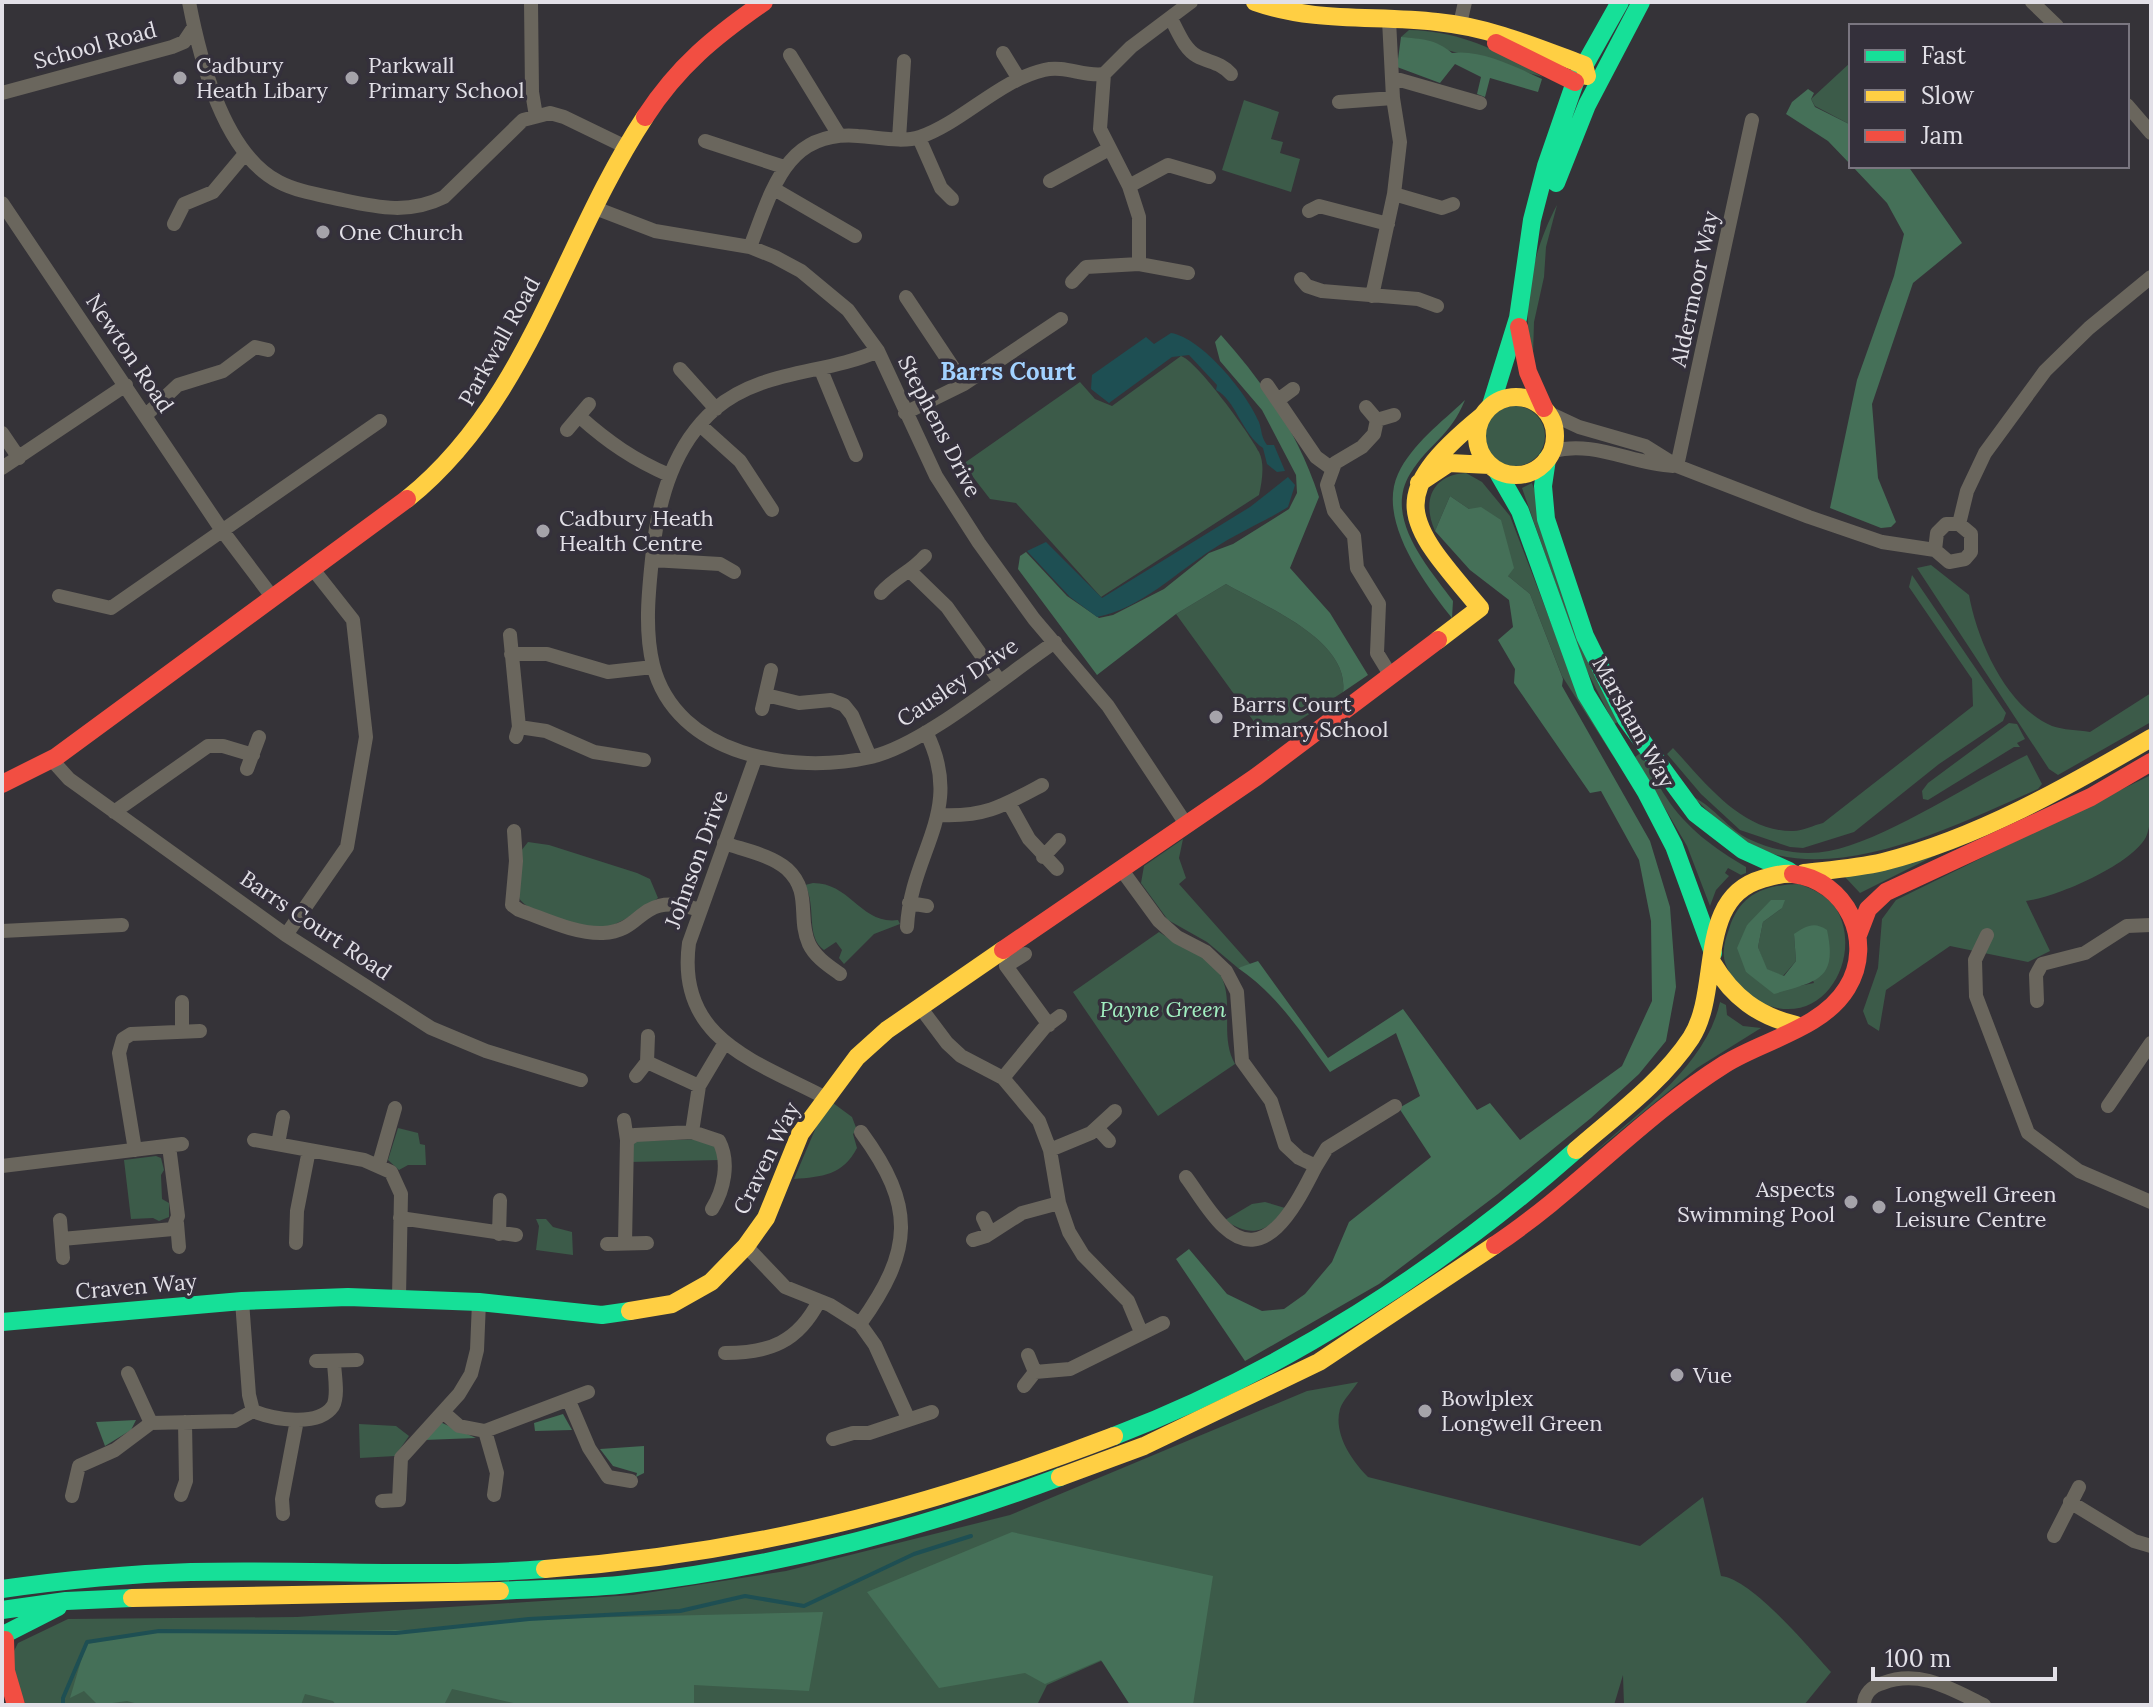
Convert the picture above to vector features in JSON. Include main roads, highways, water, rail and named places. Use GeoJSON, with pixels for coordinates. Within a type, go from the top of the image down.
{"type":"FeatureCollection","features":[{"type":"Feature","properties":{"kind":"main road","name":"Parkwall Road"},"geometry":{"type":"LineString","coordinates":[[2,784],[52,760],[435,478],[485,419],[510,379],[626,147],[658,95],[691,56],[725,25],[764,2]]}},
{"type":"Feature","properties":{"kind":"main road"},"geometry":{"type":"LineString","coordinates":[[1255,2],[1306,17],[1460,24],[1549,72],[1582,74],[1601,57],[1638,2]]}},
{"type":"Feature","properties":{"kind":"main road"},"geometry":{"type":"LineString","coordinates":[[1493,468],[1476,441],[1518,318],[1546,166],[1582,74],[1620,2]]}},
{"type":"Feature","properties":{"kind":"main road"},"geometry":{"type":"LineString","coordinates":[[1527,263],[1588,102],[1638,2]]}},
{"type":"Feature","properties":{"kind":"main road"},"geometry":{"type":"LineString","coordinates":[[1582,74],[1588,102]]}},
{"type":"Feature","properties":{"kind":"main road"},"geometry":{"type":"LineString","coordinates":[[1419,483],[1449,463],[1493,468],[1511,475],[1530,473],[1550,455],[1556,438],[1528,372],[1518,318]]}},
{"type":"Feature","properties":{"kind":"main road"},"geometry":{"type":"LineString","coordinates":[[1486,410],[1515,396],[1546,410]]}},
{"type":"Feature","properties":{"kind":"main road","name":"Craven Way"},"geometry":{"type":"LineString","coordinates":[[2,1322],[242,1301],[399,1297],[479,1302],[583,1315],[649,1311],[672,1304],[711,1282],[746,1246],[766,1218],[800,1134],[824,1097],[857,1057],[920,1007],[1186,824],[1480,608],[1431,551],[1416,525],[1422,471],[1433,454],[1486,410]]}},
{"type":"Feature","properties":{"kind":"main road","name":"Marsham Way"},"geometry":{"type":"LineString","coordinates":[[1550,455],[1543,486],[1546,519],[1585,636],[1626,719],[1695,813],[1743,850],[1797,872]]}},
{"type":"Feature","properties":{"kind":"main road","name":"Marsham Way"},"geometry":{"type":"LineString","coordinates":[[1493,468],[1520,511],[1586,694],[1646,792],[1674,846],[1713,958]]}},
{"type":"Feature","properties":{"kind":"main road"},"geometry":{"type":"LineString","coordinates":[[16,1705],[6,1671],[2,1589],[51,1580],[114,1575],[511,1572],[669,1558],[846,1524],[935,1499],[1126,1431],[1301,1347],[1454,1249],[1532,1190],[1671,1065],[1687,1045],[1704,1010],[1721,916],[1729,900],[1749,882],[1797,872],[1887,861],[1969,831],[2039,800],[2151,738]]}},
{"type":"Feature","properties":{"kind":"main road"},"geometry":{"type":"LineString","coordinates":[[1858,935],[1868,909],[1886,892],[2091,797],[2151,762]]}},
{"type":"Feature","properties":{"kind":"main road"},"geometry":{"type":"LineString","coordinates":[[4,1609],[66,1601],[272,1593],[474,1593],[627,1584],[786,1559],[959,1515],[1144,1446],[1319,1362],[1535,1218],[1691,1086],[1796,1025],[1827,1012],[1849,988],[1857,971],[1858,935],[1851,907],[1831,886],[1797,872]]}},
{"type":"Feature","properties":{"kind":"main road"},"geometry":{"type":"LineString","coordinates":[[1713,958],[1733,994],[1754,1011],[1796,1025]]}},
{"type":"Feature","properties":{"kind":"main road"},"geometry":{"type":"LineString","coordinates":[[2,1572],[51,1580]]}},
{"type":"Feature","properties":{"kind":"main road"},"geometry":{"type":"LineString","coordinates":[[5,1638],[66,1601]]}},
{"type":"Feature","properties":{"kind":"main road"},"geometry":{"type":"LineString","coordinates":[[2,1699],[7,1705]]}},
{"type":"Feature","properties":{"kind":"water"},"geometry":{"type":"Polygon","coordinates":[[[1171,333],[1196,345],[1234,382],[1253,410],[1265,442],[1274,445],[1285,471],[1277,472],[1267,464],[1263,448],[1216,390],[1217,385],[1189,355],[1172,357],[1109,403],[1091,389],[1092,375],[1146,337],[1154,344],[1171,333]]]}},
{"type":"Feature","properties":{"kind":"water"},"geometry":{"type":"Polygon","coordinates":[[[1288,477],[1295,485],[1288,507],[1222,543],[1143,598],[1097,617],[1070,597],[1027,551],[1046,542],[1102,598],[1250,507],[1288,477]]]}},
{"type":"Feature","properties":{"kind":"waterway"},"geometry":{"type":"LineString","coordinates":[[63,1705],[63,1698],[87,1642],[159,1631],[396,1633],[529,1619],[680,1611],[745,1596],[804,1606],[914,1554],[971,1536]]}},
{"type":"Feature","properties":{"kind":"place","name":"Cadbury Heath Libary"},"geometry":{"type":"Point","coordinates":[180,78]}},
{"type":"Feature","properties":{"kind":"place","name":"Parkwall Primary School"},"geometry":{"type":"Point","coordinates":[352,78]}},
{"type":"Feature","properties":{"kind":"place","name":"One Church"},"geometry":{"type":"Point","coordinates":[323,232]}},
{"type":"Feature","properties":{"kind":"place","name":"Cadbury Heath Health Centre"},"geometry":{"type":"Point","coordinates":[543,531]}},
{"type":"Feature","properties":{"kind":"place","name":"Barrs Court Primary School"},"geometry":{"type":"Point","coordinates":[1216,717]}},
{"type":"Feature","properties":{"kind":"place","name":"Aspects Swimming Pool"},"geometry":{"type":"Point","coordinates":[1851,1202]}},
{"type":"Feature","properties":{"kind":"place","name":"Longwell Green Leisure Centre"},"geometry":{"type":"Point","coordinates":[1879,1207]}},
{"type":"Feature","properties":{"kind":"place","name":"Vue"},"geometry":{"type":"Point","coordinates":[1677,1375]}},
{"type":"Feature","properties":{"kind":"place","name":"Bowlplex Longwell Green"},"geometry":{"type":"Point","coordinates":[1425,1411]}},
{"type":"Feature","properties":{"kind":"district","name":"Barrs Court"},"geometry":{"type":"Point","coordinates":[1008,371]}},
{"type":"Feature","properties":{"kind":"park label","name":"Payne Green"},"geometry":{"type":"Point","coordinates":[1163,1009]}}]}
